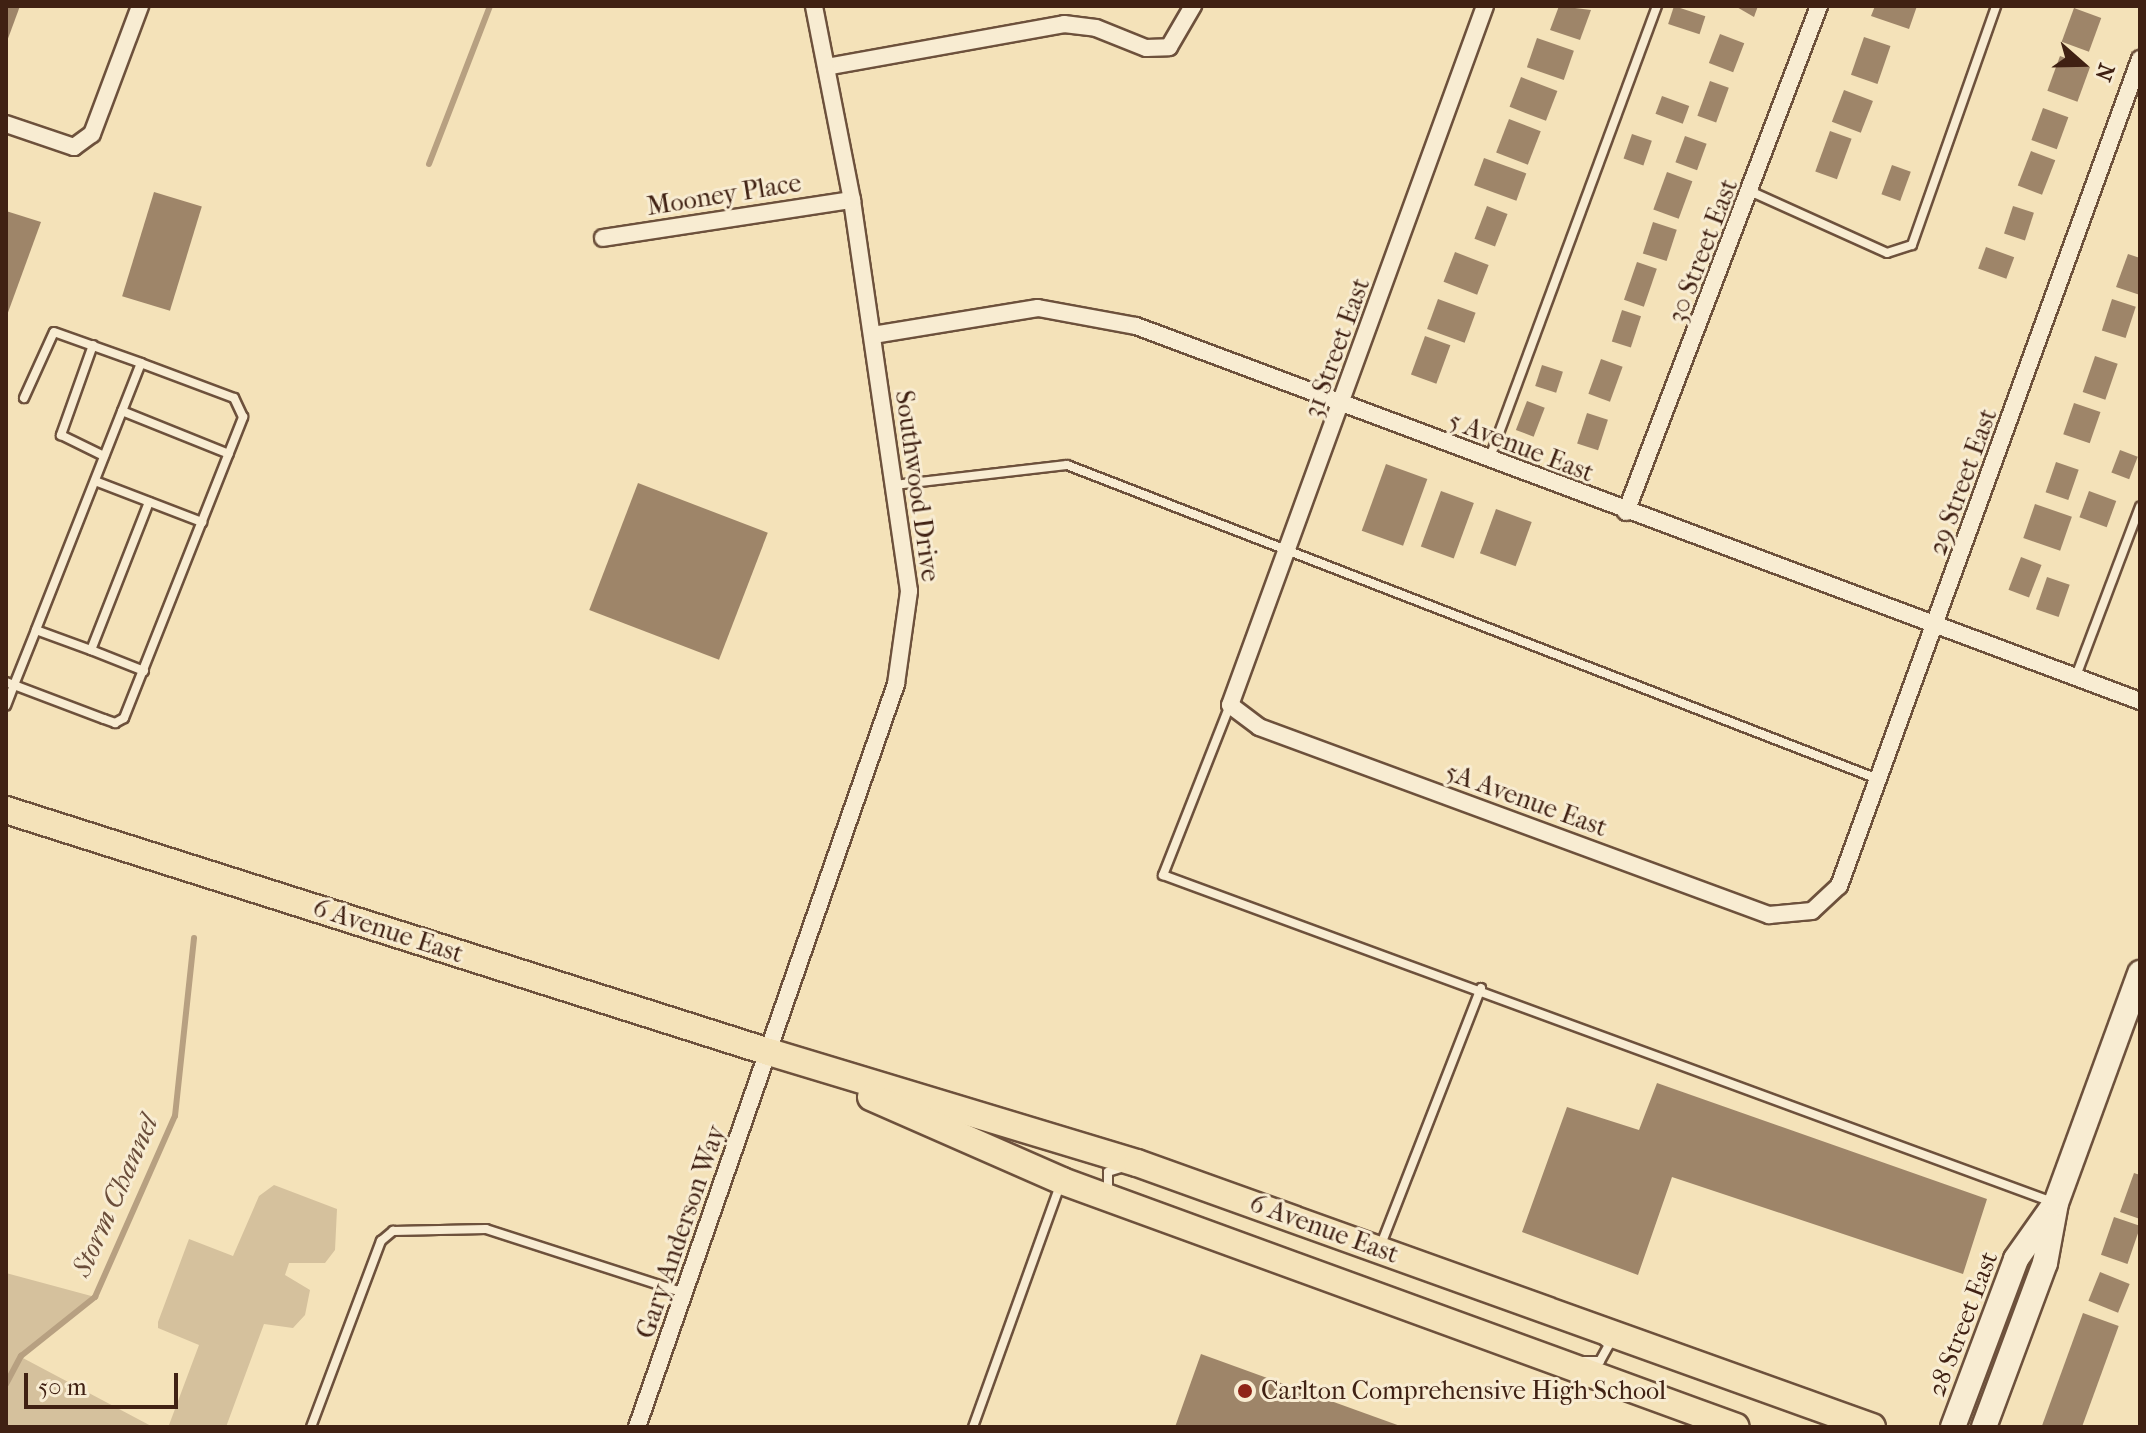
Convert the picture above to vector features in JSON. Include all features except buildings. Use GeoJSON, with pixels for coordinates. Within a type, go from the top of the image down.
{"type":"FeatureCollection","features":[{"type":"Feature","properties":{"kind":"main road","name":"6 Avenue East"},"geometry":{"type":"LineString","coordinates":[[6,810],[769,1052],[1137,1163],[1872,1427]]}},
{"type":"Feature","properties":{"kind":"main road","name":"6 Avenue East"},"geometry":{"type":"LineString","coordinates":[[769,1052],[1062,1181],[1736,1427]]}},
{"type":"Feature","properties":{"kind":"street"},"geometry":{"type":"LineString","coordinates":[[6,124],[74,147],[92,134],[140,6]]}},
{"type":"Feature","properties":{"kind":"street","name":"Southwood Drive"},"geometry":{"type":"LineString","coordinates":[[769,1052],[896,684],[909,591],[852,200],[814,6]]}},
{"type":"Feature","properties":{"kind":"street"},"geometry":{"type":"LineString","coordinates":[[826,67],[1064,24],[1096,28],[1146,48],[1169,47],[1193,6]]}},
{"type":"Feature","properties":{"kind":"street","name":"31 Street East"},"geometry":{"type":"LineString","coordinates":[[1230,705],[1342,406],[1485,6]]}},
{"type":"Feature","properties":{"kind":"street","name":"30 Street East"},"geometry":{"type":"LineString","coordinates":[[1626,512],[1752,192],[1819,6]]}},
{"type":"Feature","properties":{"kind":"street","name":"29 Street East"},"geometry":{"type":"LineString","coordinates":[[1812,911],[1839,886],[1937,625],[2140,59]]}},
{"type":"Feature","properties":{"kind":"street","name":"Mooney Place"},"geometry":{"type":"LineString","coordinates":[[603,238],[852,200]]}},
{"type":"Feature","properties":{"kind":"street","name":"5 Avenue East"},"geometry":{"type":"LineString","coordinates":[[873,335],[1038,308],[1136,326],[1342,406],[2140,701]]}},
{"type":"Feature","properties":{"kind":"street","name":"5A Avenue East"},"geometry":{"type":"LineString","coordinates":[[1230,705],[1259,727],[1769,915],[1812,911]]}},
{"type":"Feature","properties":{"kind":"street","name":"28 Street East"},"geometry":{"type":"LineString","coordinates":[[1984,1427],[2045,1263],[2056,1203],[2140,973]]}},
{"type":"Feature","properties":{"kind":"street","name":"Gary Anderson Way"},"geometry":{"type":"LineString","coordinates":[[637,1427],[769,1052]]}},
{"type":"Feature","properties":{"kind":"street","name":"28 Street East"},"geometry":{"type":"LineString","coordinates":[[1953,1427],[2016,1259],[2056,1203]]}},
{"type":"Feature","properties":{"kind":"lane"},"geometry":{"type":"LineString","coordinates":[[1488,460],[1657,6]]}},
{"type":"Feature","properties":{"kind":"lane"},"geometry":{"type":"LineString","coordinates":[[1752,192],[1887,253],[1912,245],[1996,6]]}},
{"type":"Feature","properties":{"kind":"lane"},"geometry":{"type":"LineString","coordinates":[[10,684],[115,723],[129,709],[243,417],[234,398],[54,332],[24,398]]}},
{"type":"Feature","properties":{"kind":"lane"},"geometry":{"type":"LineString","coordinates":[[93,345],[61,435],[104,456]]}},
{"type":"Feature","properties":{"kind":"lane"},"geometry":{"type":"LineString","coordinates":[[6,706],[10,684],[36,630],[141,363]]}},
{"type":"Feature","properties":{"kind":"lane"},"geometry":{"type":"LineString","coordinates":[[122,411],[229,454]]}},
{"type":"Feature","properties":{"kind":"lane"},"geometry":{"type":"LineString","coordinates":[[894,485],[1067,465],[1879,780]]}},
{"type":"Feature","properties":{"kind":"lane"},"geometry":{"type":"LineString","coordinates":[[95,481],[202,522]]}},
{"type":"Feature","properties":{"kind":"lane"},"geometry":{"type":"LineString","coordinates":[[91,650],[149,502]]}},
{"type":"Feature","properties":{"kind":"lane"},"geometry":{"type":"LineString","coordinates":[[2075,677],[2140,507]]}},
{"type":"Feature","properties":{"kind":"lane"},"geometry":{"type":"LineString","coordinates":[[36,630],[144,671]]}},
{"type":"Feature","properties":{"kind":"lane"},"geometry":{"type":"LineString","coordinates":[[1230,705],[1163,875],[1481,988],[2056,1203]]}},
{"type":"Feature","properties":{"kind":"lane"},"geometry":{"type":"LineString","coordinates":[[1380,1248],[1481,988]]}},
{"type":"Feature","properties":{"kind":"lane"},"geometry":{"type":"LineString","coordinates":[[1108,1198],[1108,1172],[1137,1163]]}},
{"type":"Feature","properties":{"kind":"lane"},"geometry":{"type":"LineString","coordinates":[[973,1427],[1062,1181]]}},
{"type":"Feature","properties":{"kind":"lane"},"geometry":{"type":"LineString","coordinates":[[311,1427],[381,1241],[393,1231],[486,1229],[685,1293]]}},
{"type":"Feature","properties":{"kind":"lane"},"geometry":{"type":"LineString","coordinates":[[1555,1362],[1600,1361],[1609,1345],[1581,1322]]}},
{"type":"Feature","properties":{"kind":"shaded area"},"geometry":{"type":"Polygon","coordinates":[[[274,1185],[337,1209],[335,1250],[325,1263],[289,1263],[285,1275],[310,1290],[305,1315],[293,1328],[264,1324],[226,1427],[169,1425],[199,1345],[158,1328],[158,1322],[189,1239],[233,1256],[259,1196],[274,1185]]]}},
{"type":"Feature","properties":{"kind":"shaded area"},"geometry":{"type":"Polygon","coordinates":[[[6,1273],[95,1297],[21,1357],[153,1427],[6,1427],[6,1273]]]}},
{"type":"Feature","properties":{"kind":"waterway"},"geometry":{"type":"LineString","coordinates":[[429,164],[490,6]]}},
{"type":"Feature","properties":{"kind":"waterway","name":"Storm Channel"},"geometry":{"type":"LineString","coordinates":[[6,1384],[21,1356],[95,1297],[175,1116],[194,938]]}},
{"type":"Feature","properties":{"kind":"place","name":"Carlton Comprehensive High School"},"geometry":{"type":"Point","coordinates":[1245,1391]}}]}
